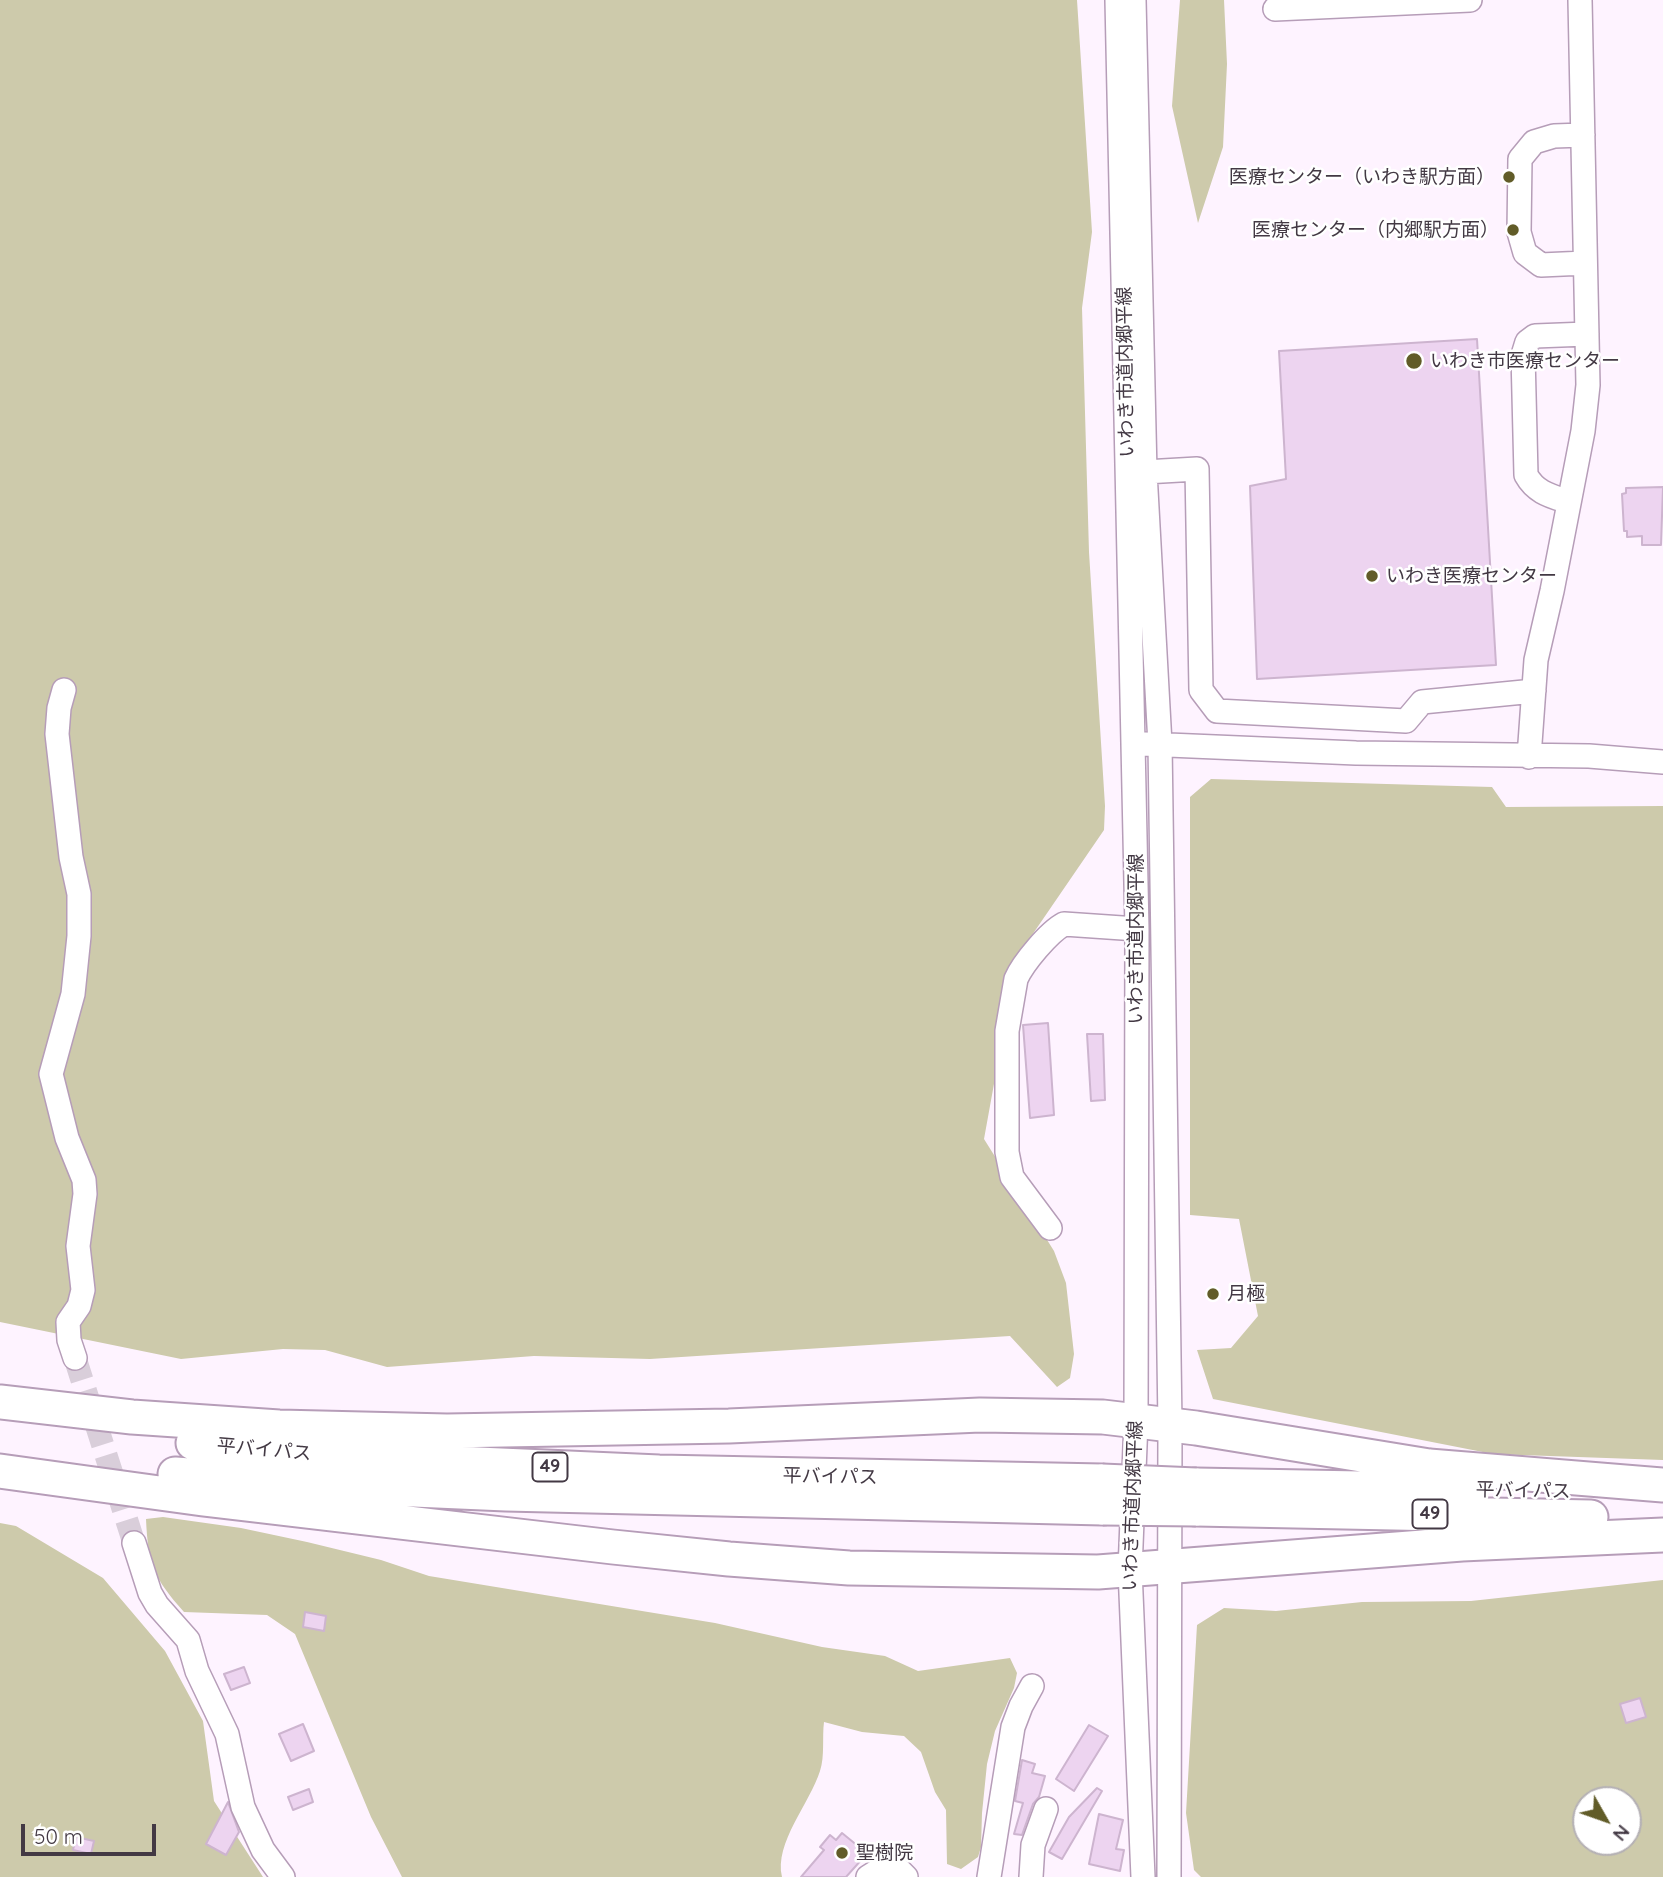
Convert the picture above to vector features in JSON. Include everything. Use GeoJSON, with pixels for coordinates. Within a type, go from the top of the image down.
{"type":"FeatureCollection","features":[{"type":"Feature","properties":{"kind":"highway"},"geometry":{"type":"LineString","coordinates":[[0,1402],[132,1417],[279,1427],[398,1430],[594,1430],[980,1415],[1103,1417],[1305,1444],[1429,1466],[1663,1485]]}},
{"type":"Feature","properties":{"kind":"highway","name":"平バイパス"},"geometry":{"type":"LineString","coordinates":[[0,1415],[60,1426],[204,1444],[365,1459],[768,1476],[1103,1495]]}},
{"type":"Feature","properties":{"kind":"highway","name":"平バイパス"},"geometry":{"type":"LineString","coordinates":[[0,1454],[186,1476],[368,1488],[640,1498],[1103,1495],[1196,1497],[1663,1519]]}},
{"type":"Feature","properties":{"kind":"highway"},"geometry":{"type":"LineString","coordinates":[[0,1471],[203,1499],[729,1559],[849,1568],[1098,1572],[1462,1544],[1663,1535]]}},
{"type":"Feature","properties":{"kind":"highway","name":"平バイパス"},"geometry":{"type":"LineString","coordinates":[[1196,1497],[1663,1493]]}},
{"type":"Feature","properties":{"kind":"street","name":"いわき市道内郷平線"},"geometry":{"type":"LineString","coordinates":[[1117,0],[1137,929],[1136,1420],[1130,1570],[1143,1877]]}},
{"type":"Feature","properties":{"kind":"street","name":"いわき市道内郷平線"},"geometry":{"type":"LineString","coordinates":[[1134,0],[1145,472],[1160,744],[1170,1424],[1169,1877]]}},
{"type":"Feature","properties":{"kind":"street"},"geometry":{"type":"LineString","coordinates":[[1275,9],[1470,0]]}},
{"type":"Feature","properties":{"kind":"street"},"geometry":{"type":"LineString","coordinates":[[1529,757],[1536,660],[1583,431],[1587,385],[1580,0]]}},
{"type":"Feature","properties":{"kind":"street"},"geometry":{"type":"LineString","coordinates":[[1583,135],[1554,136],[1534,142],[1520,159],[1518,199],[1519,232],[1525,253],[1541,265],[1585,263]]}},
{"type":"Feature","properties":{"kind":"street"},"geometry":{"type":"LineString","coordinates":[[1569,502],[1542,493],[1532,485],[1526,475],[1523,355],[1527,342],[1535,336],[1587,334]]}},
{"type":"Feature","properties":{"kind":"street"},"geometry":{"type":"LineString","coordinates":[[1145,472],[1197,469],[1200,690],[1217,710],[1406,721],[1422,702],[1534,691]]}},
{"type":"Feature","properties":{"kind":"street"},"geometry":{"type":"LineString","coordinates":[[64,690],[58,708],[57,734],[71,857],[79,894],[79,936],[73,994],[51,1074],[67,1138],[84,1181],[85,1194],[78,1246],[83,1290],[79,1306],[68,1322],[69,1340],[75,1358]]}},
{"type":"Feature","properties":{"kind":"street"},"geometry":{"type":"LineString","coordinates":[[1133,744],[1356,753],[1589,756],[1663,762]]}},
{"type":"Feature","properties":{"kind":"street"},"geometry":{"type":"LineString","coordinates":[[1050,1228],[1012,1177],[1007,1152],[1007,1031],[1016,979],[1051,934],[1064,925],[1137,929]]}},
{"type":"Feature","properties":{"kind":"street"},"geometry":{"type":"LineString","coordinates":[[134,1543],[150,1593],[188,1640],[197,1671],[227,1734],[243,1807],[263,1850],[283,1877]]}},
{"type":"Feature","properties":{"kind":"street"},"geometry":{"type":"LineString","coordinates":[[989,1877],[1013,1727],[1032,1686]]}},
{"type":"Feature","properties":{"kind":"street"},"geometry":{"type":"LineString","coordinates":[[1031,1877],[1033,1845],[1046,1809]]}},
{"type":"Feature","properties":{"kind":"street"},"geometry":{"type":"LineString","coordinates":[[868,1877],[887,1865],[898,1869],[906,1877]]}},
{"type":"Feature","properties":{"kind":"shaded area"},"geometry":{"type":"Polygon","coordinates":[[[0,0],[1077,0],[1092,232],[1082,308],[1089,552],[1105,806],[1104,830],[1017,957],[984,1139],[1054,1251],[1066,1283],[1074,1354],[1070,1378],[1057,1387],[1010,1336],[650,1359],[534,1356],[387,1367],[325,1350],[283,1349],[181,1359],[0,1322],[0,0]]]}},
{"type":"Feature","properties":{"kind":"shaded area"},"geometry":{"type":"Polygon","coordinates":[[[1180,0],[1224,0],[1227,64],[1223,147],[1198,223],[1172,106],[1180,0]]]}},
{"type":"Feature","properties":{"kind":"shaded area"},"geometry":{"type":"Polygon","coordinates":[[[1211,779],[1492,787],[1506,807],[1663,806],[1663,1460],[1493,1454],[1213,1399],[1197,1350],[1231,1348],[1258,1316],[1239,1219],[1190,1215],[1190,797],[1211,779]]]}},
{"type":"Feature","properties":{"kind":"shaded area"},"geometry":{"type":"Polygon","coordinates":[[[163,1517],[241,1528],[307,1542],[381,1560],[429,1576],[715,1623],[822,1647],[885,1656],[918,1671],[1010,1658],[1017,1673],[1014,1688],[995,1731],[987,1764],[978,1857],[961,1869],[947,1864],[946,1810],[935,1792],[921,1752],[904,1736],[862,1732],[824,1722],[820,1771],[788,1837],[781,1864],[782,1877],[402,1877],[371,1817],[295,1634],[267,1615],[184,1612],[159,1580],[151,1560],[146,1519],[163,1517]]]}},
{"type":"Feature","properties":{"kind":"shaded area"},"geometry":{"type":"Polygon","coordinates":[[[0,1523],[16,1526],[103,1578],[165,1651],[203,1721],[214,1801],[263,1877],[0,1877],[0,1523]]]}},
{"type":"Feature","properties":{"kind":"shaded area"},"geometry":{"type":"Polygon","coordinates":[[[1663,1580],[1663,1877],[1201,1877],[1194,1870],[1186,1813],[1197,1625],[1224,1608],[1276,1611],[1362,1602],[1471,1601],[1663,1580]]]}},
{"type":"Feature","properties":{"kind":"building","name":"いわき医療センター"},"geometry":{"type":"Polygon","coordinates":[[[1477,339],[1496,665],[1257,679],[1250,486],[1286,479],[1279,351],[1477,339]]]}},
{"type":"Feature","properties":{"kind":"building"},"geometry":{"type":"Polygon","coordinates":[[[1663,487],[1661,545],[1642,545],[1642,536],[1627,537],[1627,531],[1624,531],[1622,494],[1626,493],[1626,488],[1663,487]]]}},
{"type":"Feature","properties":{"kind":"building"},"geometry":{"type":"Polygon","coordinates":[[[1048,1023],[1054,1115],[1030,1118],[1023,1025],[1048,1023]]]}},
{"type":"Feature","properties":{"kind":"building"},"geometry":{"type":"Polygon","coordinates":[[[1087,1034],[1103,1034],[1105,1100],[1091,1101],[1087,1034]]]}},
{"type":"Feature","properties":{"kind":"building"},"geometry":{"type":"Polygon","coordinates":[[[305,1612],[326,1616],[324,1631],[303,1627],[305,1612]]]}},
{"type":"Feature","properties":{"kind":"building"},"geometry":{"type":"Polygon","coordinates":[[[244,1667],[250,1683],[231,1690],[224,1674],[244,1667]]]}},
{"type":"Feature","properties":{"kind":"building"},"geometry":{"type":"Polygon","coordinates":[[[1640,1698],[1646,1717],[1626,1723],[1620,1704],[1640,1698]]]}},
{"type":"Feature","properties":{"kind":"building"},"geometry":{"type":"Polygon","coordinates":[[[303,1724],[314,1751],[291,1761],[279,1734],[303,1724]]]}},
{"type":"Feature","properties":{"kind":"building"},"geometry":{"type":"Polygon","coordinates":[[[1089,1725],[1108,1736],[1074,1791],[1056,1779],[1089,1725]]]}},
{"type":"Feature","properties":{"kind":"building"},"geometry":{"type":"Polygon","coordinates":[[[1022,1760],[1035,1764],[1032,1773],[1045,1776],[1022,1835],[1014,1834],[1023,1803],[1015,1801],[1022,1760]]]}},
{"type":"Feature","properties":{"kind":"building"},"geometry":{"type":"Polygon","coordinates":[[[1097,1788],[1102,1791],[1062,1859],[1049,1852],[1069,1817],[1097,1788]]]}},
{"type":"Feature","properties":{"kind":"building"},"geometry":{"type":"Polygon","coordinates":[[[309,1789],[313,1802],[293,1810],[288,1797],[309,1789]]]}},
{"type":"Feature","properties":{"kind":"building"},"geometry":{"type":"Polygon","coordinates":[[[228,1802],[239,1832],[226,1855],[206,1844],[228,1802]]]}},
{"type":"Feature","properties":{"kind":"building"},"geometry":{"type":"Polygon","coordinates":[[[1099,1814],[1123,1820],[1116,1849],[1124,1850],[1120,1871],[1089,1864],[1099,1814]]]}},
{"type":"Feature","properties":{"kind":"building","name":"聖樹院"},"geometry":{"type":"Polygon","coordinates":[[[842,1833],[864,1851],[861,1856],[863,1858],[846,1877],[801,1877],[824,1850],[820,1847],[830,1835],[836,1840],[842,1833]]]}},
{"type":"Feature","properties":{"kind":"building"},"geometry":{"type":"Polygon","coordinates":[[[76,1837],[94,1841],[91,1854],[73,1850],[76,1837]]]}},
{"type":"Feature","properties":{"kind":"tunnel"},"geometry":{"type":"LineString","coordinates":[[75,1358],[134,1543]]}},
{"type":"Feature","properties":{"kind":"place","name":"医療センター（いわき駅方面）"},"geometry":{"type":"Point","coordinates":[1509,177]}},
{"type":"Feature","properties":{"kind":"place","name":"医療センター（内郷駅方面）"},"geometry":{"type":"Point","coordinates":[1513,230]}},
{"type":"Feature","properties":{"kind":"place","name":"いわき市医療センター"},"geometry":{"type":"Point","coordinates":[1414,361]}},
{"type":"Feature","properties":{"kind":"place","name":"いわき医療センター"},"geometry":{"type":"Point","coordinates":[1372,576]}},
{"type":"Feature","properties":{"kind":"place","name":"月極"},"geometry":{"type":"Point","coordinates":[1213,1294]}},
{"type":"Feature","properties":{"kind":"place","name":"聖樹院"},"geometry":{"type":"Point","coordinates":[842,1853]}}]}
